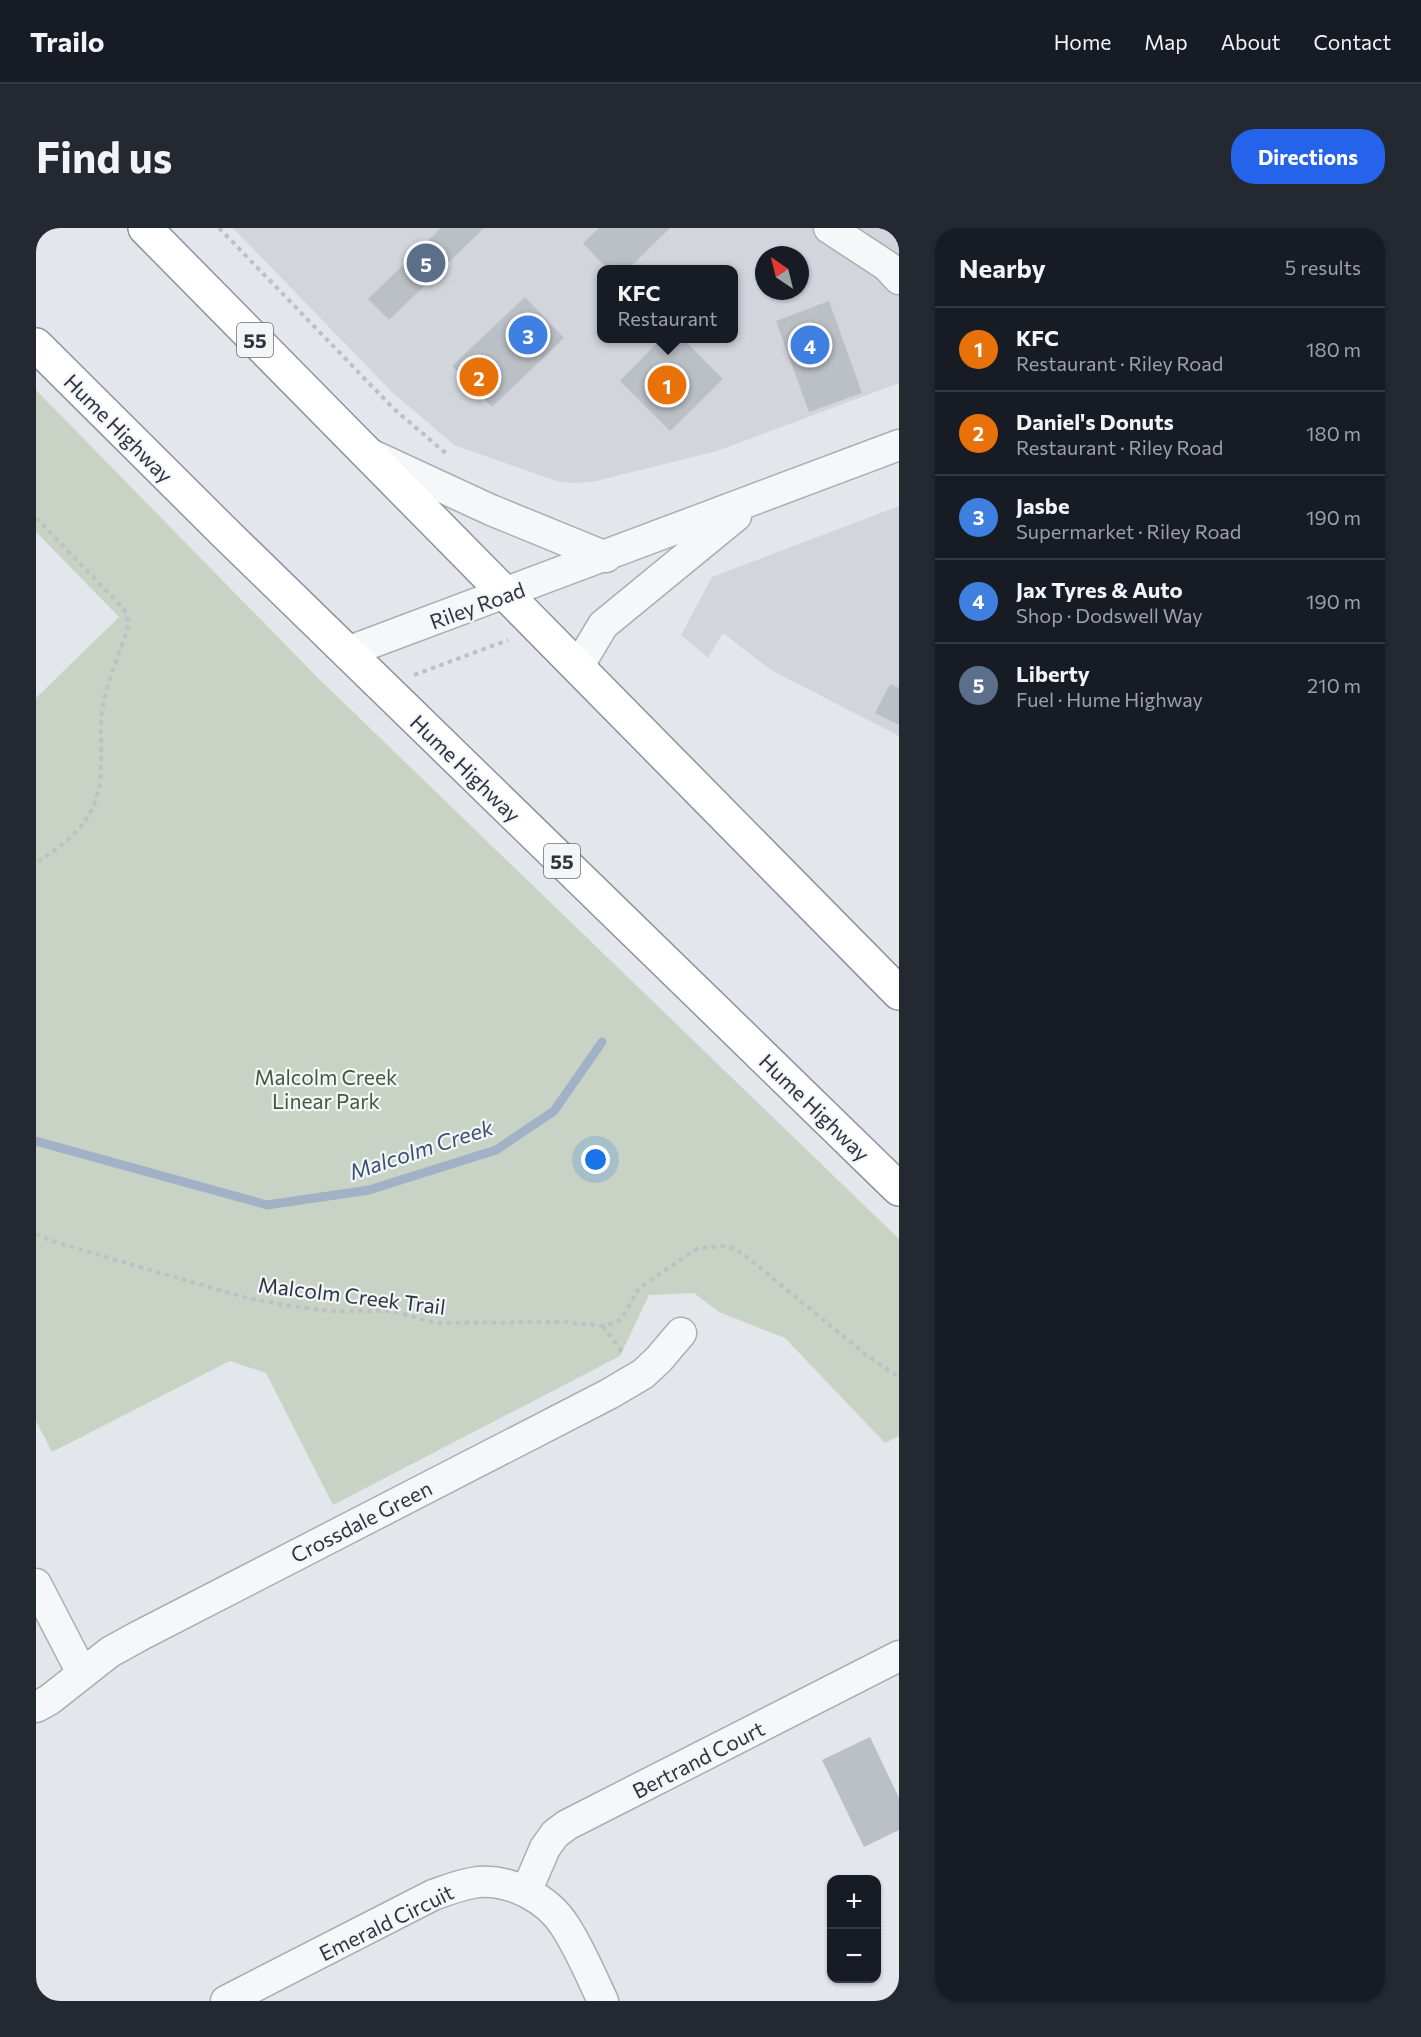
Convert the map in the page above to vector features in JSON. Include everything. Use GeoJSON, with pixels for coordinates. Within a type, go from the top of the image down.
{"type":"FeatureCollection","features":[{"type":"Feature","properties":{"kind":"highway","name":"55"},"geometry":{"type":"LineString","coordinates":[[145,228],[899,993]]}},
{"type":"Feature","properties":{"kind":"highway","name":"Hume Highway"},"geometry":{"type":"LineString","coordinates":[[36,345],[225,533],[899,1189]]}},
{"type":"Feature","properties":{"kind":"street"},"geometry":{"type":"LineString","coordinates":[[829,228],[887,266],[899,279]]}},
{"type":"Feature","properties":{"kind":"street","name":"Riley Road"},"geometry":{"type":"LineString","coordinates":[[347,652],[755,501],[899,445]]}},
{"type":"Feature","properties":{"kind":"street"},"geometry":{"type":"LineString","coordinates":[[365,451],[491,510],[606,556]]}},
{"type":"Feature","properties":{"kind":"street","name":"Riley Road"},"geometry":{"type":"LineString","coordinates":[[578,667],[603,625],[755,501]]}},
{"type":"Feature","properties":{"kind":"street","name":"Crossdale Green"},"geometry":{"type":"LineString","coordinates":[[36,1707],[49,1700],[110,1652],[139,1636],[609,1394],[643,1374],[681,1333]]}},
{"type":"Feature","properties":{"kind":"street"},"geometry":{"type":"LineString","coordinates":[[36,1584],[82,1673]]}},
{"type":"Feature","properties":{"kind":"street","name":"Bertrand Court"},"geometry":{"type":"LineString","coordinates":[[526,1892],[545,1848],[555,1834],[567,1825],[899,1656]]}},
{"type":"Feature","properties":{"kind":"street","name":"Emerald Circuit"},"geometry":{"type":"LineString","coordinates":[[225,2001],[433,1895],[479,1882],[504,1885],[526,1892],[545,1904],[566,1927],[603,2001]]}},
{"type":"Feature","properties":{"kind":"path"},"geometry":{"type":"LineString","coordinates":[[219,228],[394,410],[451,458]]}},
{"type":"Feature","properties":{"kind":"path"},"geometry":{"type":"LineString","coordinates":[[36,519],[124,609],[129,622],[103,703],[101,770],[99,790],[93,808],[85,823],[75,834],[36,863]]}},
{"type":"Feature","properties":{"kind":"path","name":"Malcolm Creek Trail"},"geometry":{"type":"LineString","coordinates":[[36,1234],[51,1241],[225,1292],[291,1306],[330,1311],[392,1311],[435,1323],[563,1322],[603,1326],[621,1320],[639,1288],[698,1248],[727,1246],[742,1253],[865,1354],[899,1377]]}},
{"type":"Feature","properties":{"kind":"shaded area"},"geometry":{"type":"Polygon","coordinates":[[[233,228],[899,228],[899,383],[717,451],[596,481],[575,483],[556,481],[454,445],[392,392],[233,228]]]}},
{"type":"Feature","properties":{"kind":"shaded area"},"geometry":{"type":"Polygon","coordinates":[[[899,506],[899,736],[771,670],[723,633],[708,658],[681,635],[712,577],[899,506]]]}},
{"type":"Feature","properties":{"kind":"green space","name":"Malcolm Creek Linear Park"},"geometry":{"type":"Polygon","coordinates":[[[36,390],[319,679],[899,1239],[899,1436],[885,1443],[785,1338],[719,1312],[694,1293],[649,1295],[620,1356],[333,1505],[266,1373],[230,1361],[52,1452],[36,1421],[36,698],[119,617],[36,532],[36,390]]]}},
{"type":"Feature","properties":{"kind":"building"},"geometry":{"type":"Polygon","coordinates":[[[441,228],[484,228],[389,320],[368,299],[441,228]]]}},
{"type":"Feature","properties":{"kind":"building"},"geometry":{"type":"Polygon","coordinates":[[[599,228],[670,228],[632,265],[603,265],[583,243],[599,228]]]}},
{"type":"Feature","properties":{"kind":"building"},"geometry":{"type":"Polygon","coordinates":[[[525,297],[564,338],[492,407],[452,366],[525,297]]]}},
{"type":"Feature","properties":{"kind":"building"},"geometry":{"type":"Polygon","coordinates":[[[829,301],[862,393],[809,412],[776,321],[829,301]]]}},
{"type":"Feature","properties":{"kind":"building"},"geometry":{"type":"Polygon","coordinates":[[[657,343],[687,343],[723,379],[670,431],[620,381],[657,343]]]}},
{"type":"Feature","properties":{"kind":"building"},"geometry":{"type":"Polygon","coordinates":[[[890,684],[899,688],[899,725],[875,713],[890,684]]]}},
{"type":"Feature","properties":{"kind":"building"},"geometry":{"type":"Polygon","coordinates":[[[870,1737],[899,1798],[899,1830],[864,1847],[822,1760],[870,1737]]]}},
{"type":"Feature","properties":{"kind":"waterway","name":"Malcolm Creek"},"geometry":{"type":"LineString","coordinates":[[36,1141],[267,1205],[369,1190],[496,1150],[554,1111],[602,1042]]}},
{"type":"Feature","properties":{"kind":"place","name":"Liberty"},"geometry":{"type":"Point","coordinates":[426,263]}},
{"type":"Feature","properties":{"kind":"place","name":"Jasbe"},"geometry":{"type":"Point","coordinates":[528,335]}},
{"type":"Feature","properties":{"kind":"place","name":"Jax Tyres & Auto"},"geometry":{"type":"Point","coordinates":[810,345]}},
{"type":"Feature","properties":{"kind":"place","name":"Daniel's Donuts"},"geometry":{"type":"Point","coordinates":[479,377]}},
{"type":"Feature","properties":{"kind":"place","name":"KFC"},"geometry":{"type":"Point","coordinates":[667,385]}}]}
